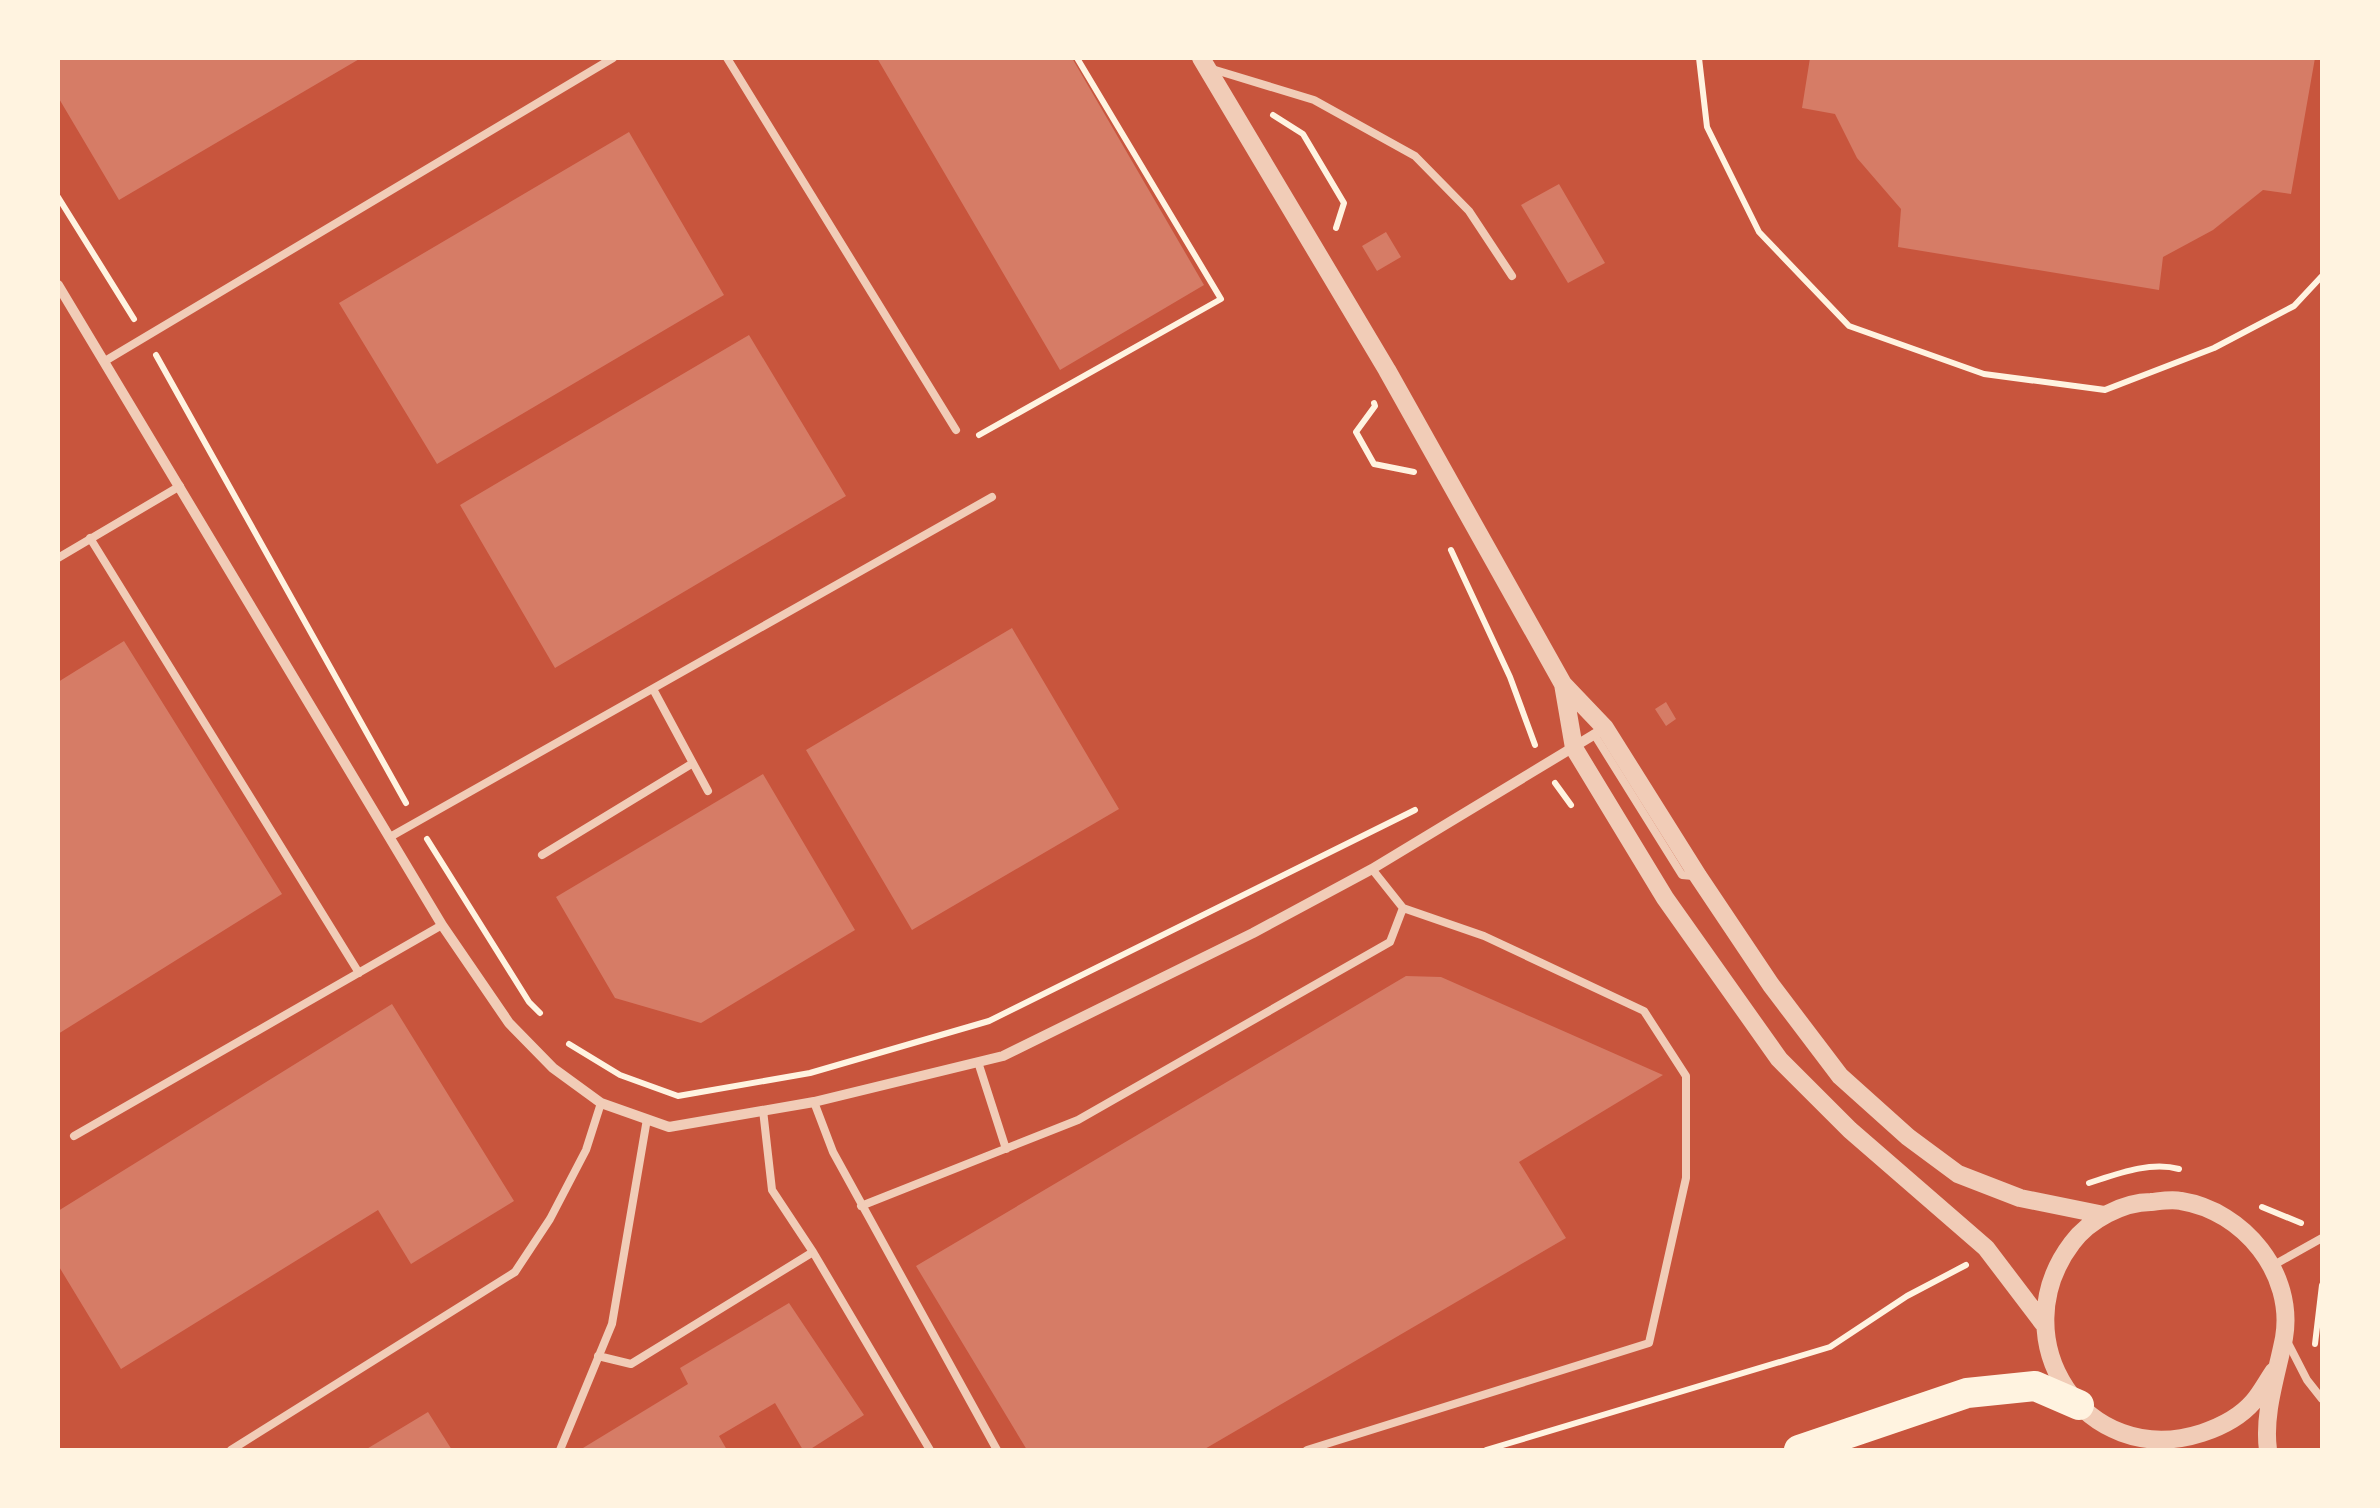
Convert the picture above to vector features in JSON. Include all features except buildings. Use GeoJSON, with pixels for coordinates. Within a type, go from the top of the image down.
{"type":"FeatureCollection","features":[{"type":"Feature","properties":{"kind":"highway"},"geometry":{"type":"LineString","coordinates":[[1799,1450],[1968,1393],[2035,1386],[2079,1405]]}},
{"type":"Feature","properties":{"kind":"street"},"geometry":{"type":"LineString","coordinates":[[1204,63],[1387,370],[1563,684],[1600,731],[1771,985],[1840,1076],[1908,1137],[1958,1174],[2020,1198],[2104,1216]]}},
{"type":"Feature","properties":{"kind":"street"},"geometry":{"type":"LineString","coordinates":[[58,285],[442,925],[509,1024],[553,1068],[602,1103],[669,1126],[814,1102],[1003,1056],[1253,933],[1372,868],[1600,731]]}},
{"type":"Feature","properties":{"kind":"street"},"geometry":{"type":"LineString","coordinates":[[1563,684],[1574,748],[1665,898],[1778,1059],[1850,1130],[1986,1248],[2044,1323]]}},
{"type":"Feature","properties":{"kind":"street"},"geometry":{"type":"LineString","coordinates":[[2268,1450],[2274,1371],[2284,1336],[2284,1300],[2272,1266],[2249,1234],[2217,1212],[2180,1200],[2140,1202],[2104,1216],[2078,1235],[2058,1261],[2047,1291],[2044,1323],[2048,1353],[2060,1381],[2079,1405],[2108,1427],[2150,1444],[2182,1440],[2220,1428],[2252,1404],[2274,1371]]}},
{"type":"Feature","properties":{"kind":"lane"},"geometry":{"type":"LineString","coordinates":[[105,361],[614,58]]}},
{"type":"Feature","properties":{"kind":"lane"},"geometry":{"type":"LineString","coordinates":[[726,58],[956,430]]}},
{"type":"Feature","properties":{"kind":"lane"},"geometry":{"type":"LineString","coordinates":[[1204,63],[1314,100],[1415,156],[1469,211],[1512,276]]}},
{"type":"Feature","properties":{"kind":"lane"},"geometry":{"type":"LineString","coordinates":[[58,558],[180,486]]}},
{"type":"Feature","properties":{"kind":"lane"},"geometry":{"type":"LineString","coordinates":[[390,838],[992,496]]}},
{"type":"Feature","properties":{"kind":"lane"},"geometry":{"type":"LineString","coordinates":[[90,538],[359,972]]}},
{"type":"Feature","properties":{"kind":"lane"},"geometry":{"type":"LineString","coordinates":[[653,689],[708,791]]}},
{"type":"Feature","properties":{"kind":"lane"},"geometry":{"type":"LineString","coordinates":[[542,855],[692,763]]}},
{"type":"Feature","properties":{"kind":"lane"},"geometry":{"type":"LineString","coordinates":[[1307,1450],[1648,1343],[1686,1178],[1686,1076],[1644,1012],[1484,936],[1403,908],[1372,868]]}},
{"type":"Feature","properties":{"kind":"lane"},"geometry":{"type":"LineString","coordinates":[[861,1206],[1078,1120],[1390,942],[1403,908]]}},
{"type":"Feature","properties":{"kind":"lane"},"geometry":{"type":"LineString","coordinates":[[74,1136],[442,925]]}},
{"type":"Feature","properties":{"kind":"lane"},"geometry":{"type":"LineString","coordinates":[[978,1062],[1006,1148]]}},
{"type":"Feature","properties":{"kind":"lane"},"geometry":{"type":"LineString","coordinates":[[814,1102],[832,1152],[998,1450]]}},
{"type":"Feature","properties":{"kind":"lane"},"geometry":{"type":"LineString","coordinates":[[231,1450],[514,1272],[550,1219],[586,1150],[602,1103]]}},
{"type":"Feature","properties":{"kind":"lane"},"geometry":{"type":"LineString","coordinates":[[762,1110],[772,1190],[930,1450]]}},
{"type":"Feature","properties":{"kind":"lane"},"geometry":{"type":"LineString","coordinates":[[560,1450],[612,1324],[648,1119]]}},
{"type":"Feature","properties":{"kind":"lane"},"geometry":{"type":"LineString","coordinates":[[2272,1266],[2322,1238]]}},
{"type":"Feature","properties":{"kind":"lane"},"geometry":{"type":"LineString","coordinates":[[598,1356],[631,1364],[813,1252]]}},
{"type":"Feature","properties":{"kind":"lane"},"geometry":{"type":"LineString","coordinates":[[2284,1336],[2306,1380],[2322,1399]]}},
{"type":"Feature","properties":{"kind":"path"},"geometry":{"type":"LineString","coordinates":[[964,444],[1221,300],[1076,58]]}},
{"type":"Feature","properties":{"kind":"path"},"geometry":{"type":"LineString","coordinates":[[1699,58],[1707,127],[1759,232],[1850,326],[1984,374],[2104,390],[2214,348],[2294,306],[2322,276]]}},
{"type":"Feature","properties":{"kind":"path"},"geometry":{"type":"LineString","coordinates":[[1271,114],[1303,134],[1344,203],[1332,238]]}},
{"type":"Feature","properties":{"kind":"path"},"geometry":{"type":"LineString","coordinates":[[2081,1186],[2125,1172],[2166,1165],[2196,1174]]}},
{"type":"Feature","properties":{"kind":"path"},"geometry":{"type":"LineString","coordinates":[[2248,1198],[2302,1223],[2312,1222]]}},
{"type":"Feature","properties":{"kind":"path"},"geometry":{"type":"LineString","coordinates":[[1486,1450],[1830,1347],[1907,1296],[1979,1259]]}}]}
